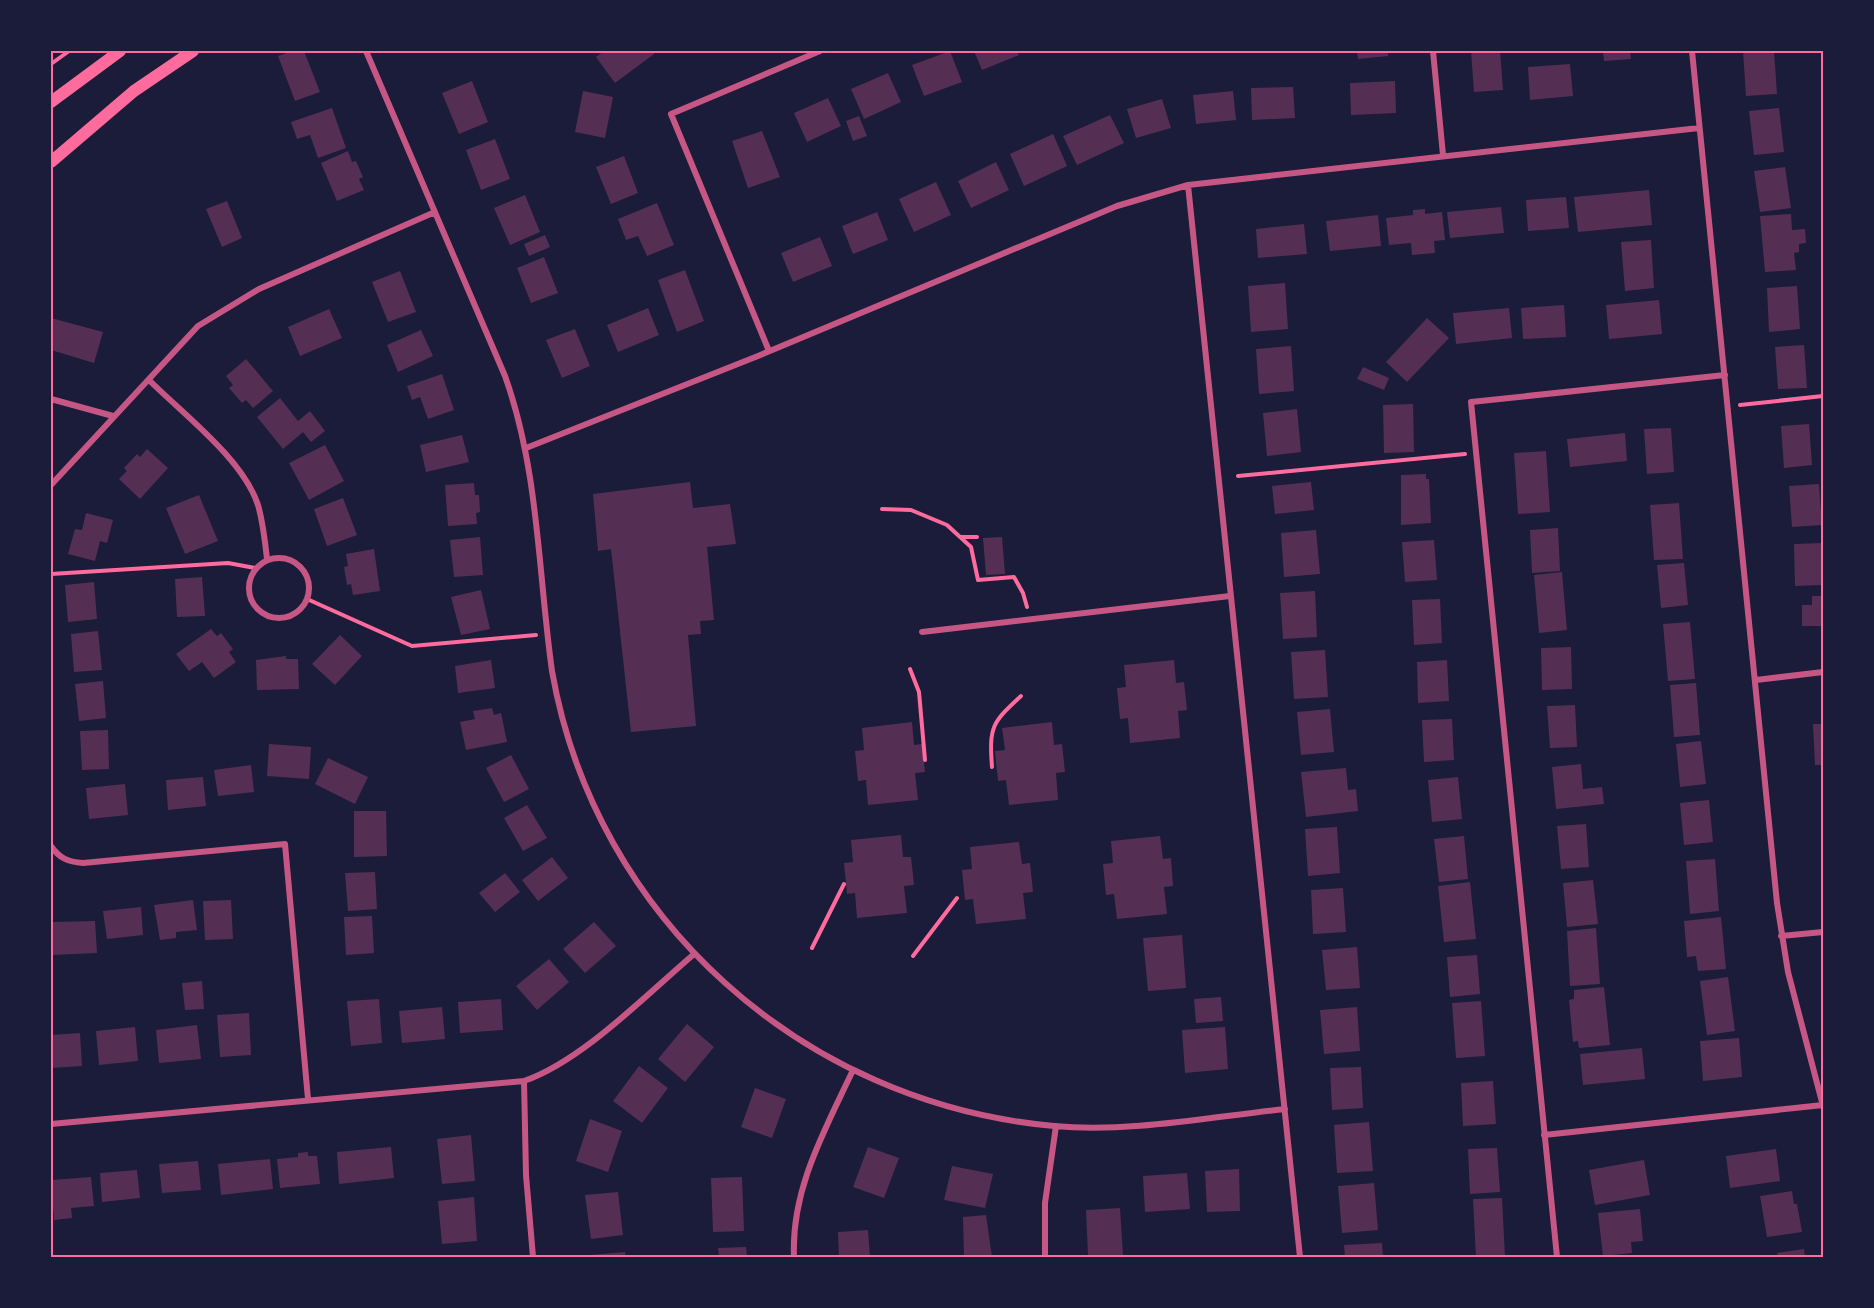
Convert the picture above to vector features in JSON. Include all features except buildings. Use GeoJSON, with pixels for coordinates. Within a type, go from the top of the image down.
{"type":"FeatureCollection","features":[{"type":"Feature","properties":{"kind":"main road"},"geometry":{"type":"LineString","coordinates":[[51,102],[120,51]]}},
{"type":"Feature","properties":{"kind":"main road"},"geometry":{"type":"LineString","coordinates":[[51,162],[134,91],[193,51]]}},
{"type":"Feature","properties":{"kind":"street"},"geometry":{"type":"LineString","coordinates":[[366,51],[506,376],[519,413],[526,448],[547,634],[557,700],[565,730],[599,819],[632,875],[667,924],[693,955],[778,1025],[853,1070],[906,1093],[949,1107],[1056,1126],[1148,1123],[1285,1109]]}},
{"type":"Feature","properties":{"kind":"street"},"geometry":{"type":"LineString","coordinates":[[769,351],[670,114],[820,51]]}},
{"type":"Feature","properties":{"kind":"street"},"geometry":{"type":"LineString","coordinates":[[1433,51],[1443,155]]}},
{"type":"Feature","properties":{"kind":"street"},"geometry":{"type":"LineString","coordinates":[[1544,1135],[1823,1105],[1788,972],[1781,936],[1692,51]]}},
{"type":"Feature","properties":{"kind":"street"},"geometry":{"type":"LineString","coordinates":[[526,448],[769,351],[1117,206],[1188,185],[1699,128]]}},
{"type":"Feature","properties":{"kind":"street"},"geometry":{"type":"LineString","coordinates":[[1188,185],[1300,1257]]}},
{"type":"Feature","properties":{"kind":"street"},"geometry":{"type":"LineString","coordinates":[[51,484],[198,326],[219,311],[259,290],[435,212]]}},
{"type":"Feature","properties":{"kind":"street"},"geometry":{"type":"LineString","coordinates":[[1557,1257],[1471,402],[1725,375]]}},
{"type":"Feature","properties":{"kind":"street"},"geometry":{"type":"LineString","coordinates":[[149,380],[227,457],[249,485],[257,503],[267,559]]}},
{"type":"Feature","properties":{"kind":"street"},"geometry":{"type":"LineString","coordinates":[[51,399],[113,416]]}},
{"type":"Feature","properties":{"kind":"street"},"geometry":{"type":"LineString","coordinates":[[283,558],[299,565],[308,580],[307,599],[293,614],[283,618],[263,614],[250,597],[250,577],[255,568],[267,559],[283,558]]}},
{"type":"Feature","properties":{"kind":"street"},"geometry":{"type":"LineString","coordinates":[[922,632],[1230,596]]}},
{"type":"Feature","properties":{"kind":"street"},"geometry":{"type":"LineString","coordinates":[[1756,680],[1823,672]]}},
{"type":"Feature","properties":{"kind":"street"},"geometry":{"type":"LineString","coordinates":[[51,846],[60,858],[83,863],[285,844],[308,1099]]}},
{"type":"Feature","properties":{"kind":"street"},"geometry":{"type":"LineString","coordinates":[[1781,936],[1823,932]]}},
{"type":"Feature","properties":{"kind":"street"},"geometry":{"type":"LineString","coordinates":[[51,1124],[524,1081],[542,1075],[572,1057],[693,955]]}},
{"type":"Feature","properties":{"kind":"street"},"geometry":{"type":"LineString","coordinates":[[794,1257],[800,1194],[813,1157],[853,1070]]}},
{"type":"Feature","properties":{"kind":"street"},"geometry":{"type":"LineString","coordinates":[[524,1081],[525,1165],[533,1257]]}},
{"type":"Feature","properties":{"kind":"street"},"geometry":{"type":"LineString","coordinates":[[1045,1257],[1045,1203],[1056,1126]]}},
{"type":"Feature","properties":{"kind":"path"},"geometry":{"type":"LineString","coordinates":[[51,64],[69,51]]}},
{"type":"Feature","properties":{"kind":"path"},"geometry":{"type":"LineString","coordinates":[[1728,406],[1823,396]]}},
{"type":"Feature","properties":{"kind":"path"},"geometry":{"type":"LineString","coordinates":[[1238,476],[1475,453]]}},
{"type":"Feature","properties":{"kind":"path"},"geometry":{"type":"LineString","coordinates":[[882,509],[911,510],[947,525],[971,547],[978,580],[1014,577],[1023,593],[1030,619]]}},
{"type":"Feature","properties":{"kind":"path"},"geometry":{"type":"LineString","coordinates":[[960,537],[976,537]]}},
{"type":"Feature","properties":{"kind":"path"},"geometry":{"type":"LineString","coordinates":[[51,574],[228,563],[255,568]]}},
{"type":"Feature","properties":{"kind":"path"},"geometry":{"type":"LineString","coordinates":[[307,599],[412,646],[547,634]]}},
{"type":"Feature","properties":{"kind":"path"},"geometry":{"type":"LineString","coordinates":[[910,669],[919,692],[925,760]]}},
{"type":"Feature","properties":{"kind":"path"},"geometry":{"type":"LineString","coordinates":[[992,767],[990,739],[997,719],[1021,696]]}},
{"type":"Feature","properties":{"kind":"path"},"geometry":{"type":"LineString","coordinates":[[812,948],[844,884]]}},
{"type":"Feature","properties":{"kind":"path"},"geometry":{"type":"LineString","coordinates":[[913,956],[957,898]]}}]}
